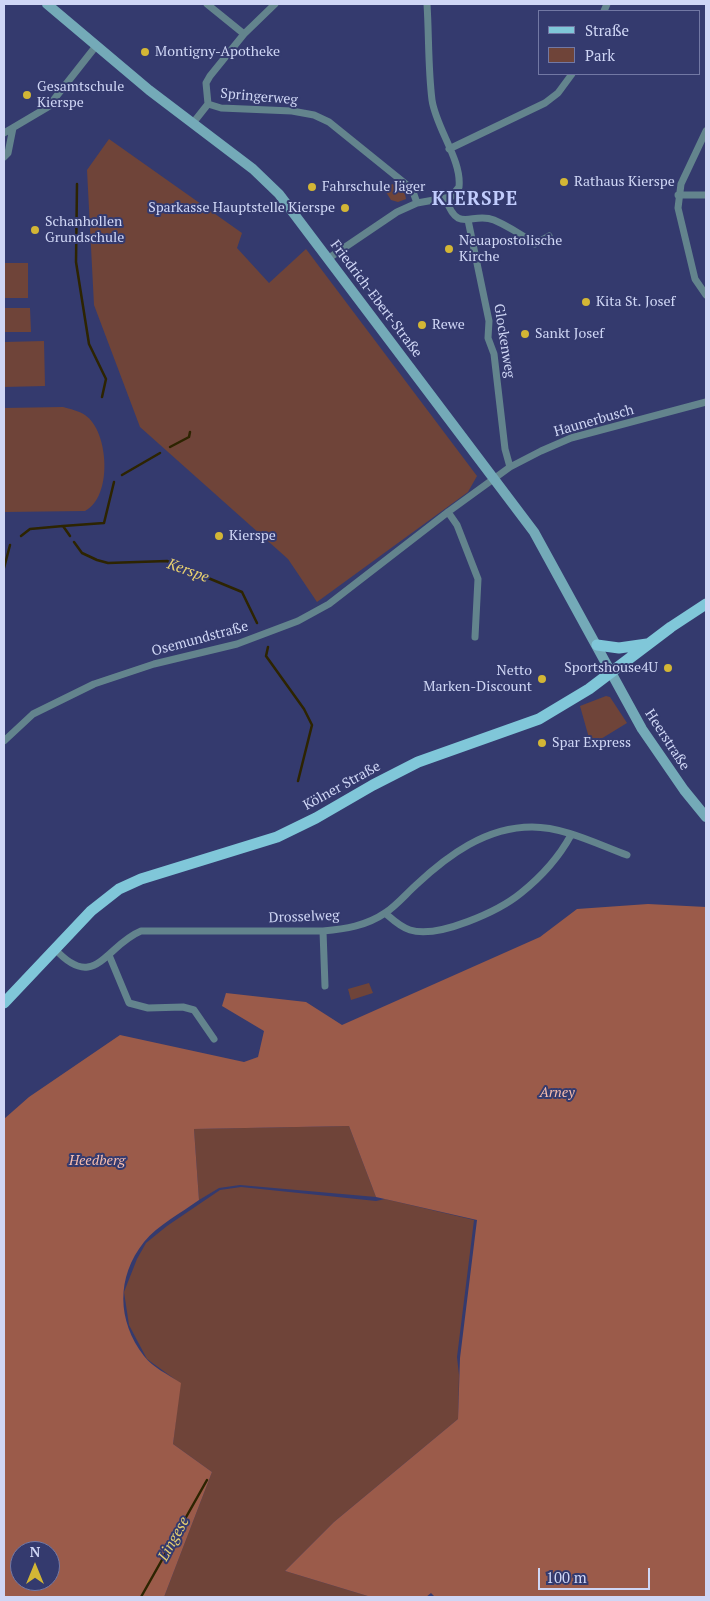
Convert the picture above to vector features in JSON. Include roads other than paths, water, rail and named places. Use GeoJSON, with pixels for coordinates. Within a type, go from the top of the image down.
{"type":"FeatureCollection","features":[{"type":"Feature","properties":{"kind":"main road","name":"Friedrich-Ebert-Straße"},"geometry":{"type":"LineString","coordinates":[[47,4],[96,46],[268,182],[328,258],[534,532],[611,673]]}},
{"type":"Feature","properties":{"kind":"main road","name":"Kölner Straße"},"geometry":{"type":"LineString","coordinates":[[4,1003],[91,911],[119,889],[141,879],[248,847],[294,830],[418,762],[539,719],[562,707],[706,604]]}},
{"type":"Feature","properties":{"kind":"main road"},"geometry":{"type":"LineString","coordinates":[[597,645],[619,648],[649,644]]}},
{"type":"Feature","properties":{"kind":"main road","name":"Heerstraße"},"geometry":{"type":"LineString","coordinates":[[611,673],[660,758],[706,817]]}},
{"type":"Feature","properties":{"kind":"street"},"geometry":{"type":"LineString","coordinates":[[207,4],[244,34]]}},
{"type":"Feature","properties":{"kind":"street"},"geometry":{"type":"LineString","coordinates":[[208,104],[206,83],[210,76],[244,34],[275,4]]}},
{"type":"Feature","properties":{"kind":"street"},"geometry":{"type":"LineString","coordinates":[[328,258],[397,212],[417,204],[446,199],[455,194],[459,180],[449,149],[437,122],[432,100],[426,4]]}},
{"type":"Feature","properties":{"kind":"street"},"geometry":{"type":"LineString","coordinates":[[4,133],[48,107],[96,46]]}},
{"type":"Feature","properties":{"kind":"street"},"geometry":{"type":"LineString","coordinates":[[449,149],[545,103],[558,93],[571,75]]}},
{"type":"Feature","properties":{"kind":"street","name":"Springerweg"},"geometry":{"type":"LineString","coordinates":[[193,123],[208,104],[221,108],[292,111],[314,115],[329,122],[412,189],[417,204]]}},
{"type":"Feature","properties":{"kind":"street"},"geometry":{"type":"LineString","coordinates":[[4,157],[8,153],[13,128]]}},
{"type":"Feature","properties":{"kind":"street"},"geometry":{"type":"LineString","coordinates":[[706,131],[681,184],[678,196],[679,214],[688,241],[695,279],[706,295]]}},
{"type":"Feature","properties":{"kind":"street"},"geometry":{"type":"LineString","coordinates":[[678,196],[706,195]]}},
{"type":"Feature","properties":{"kind":"street"},"geometry":{"type":"LineString","coordinates":[[446,199],[453,214],[468,220],[492,219],[535,244],[549,236]]}},
{"type":"Feature","properties":{"kind":"street","name":"Glockenweg"},"geometry":{"type":"LineString","coordinates":[[468,220],[489,321],[488,338],[494,354],[505,449],[510,467]]}},
{"type":"Feature","properties":{"kind":"street","name":"Haunerbusch"},"geometry":{"type":"LineString","coordinates":[[494,478],[510,467],[571,438],[706,402]]}},
{"type":"Feature","properties":{"kind":"street","name":"Osemundstraße"},"geometry":{"type":"LineString","coordinates":[[4,741],[33,714],[109,678],[237,644],[305,617],[329,604],[494,478]]}},
{"type":"Feature","properties":{"kind":"street"},"geometry":{"type":"LineString","coordinates":[[448,512],[457,525],[478,578],[476,636]]}},
{"type":"Feature","properties":{"kind":"street","name":"Drosselweg"},"geometry":{"type":"LineString","coordinates":[[55,949],[70,964],[82,967],[94,966],[132,934],[141,930],[323,931],[351,928],[385,913],[424,877],[467,844],[506,829],[533,827],[571,835],[627,855]]}},
{"type":"Feature","properties":{"kind":"street"},"geometry":{"type":"LineString","coordinates":[[385,913],[410,930],[431,933],[465,923],[520,894],[562,852],[571,835]]}},
{"type":"Feature","properties":{"kind":"street"},"geometry":{"type":"LineString","coordinates":[[323,931],[325,986]]}},
{"type":"Feature","properties":{"kind":"street"},"geometry":{"type":"LineString","coordinates":[[109,955],[129,1003],[148,1008],[183,1007],[194,1010],[214,1039]]}},
{"type":"Feature","properties":{"kind":"waterway"},"geometry":{"type":"LineString","coordinates":[[77,184],[76,262],[89,344],[106,379],[102,397]]}},
{"type":"Feature","properties":{"kind":"waterway"},"geometry":{"type":"LineString","coordinates":[[170,447],[189,437],[190,432]]}},
{"type":"Feature","properties":{"kind":"waterway"},"geometry":{"type":"LineString","coordinates":[[122,475],[160,453]]}},
{"type":"Feature","properties":{"kind":"waterway"},"geometry":{"type":"LineString","coordinates":[[63,526],[104,523],[114,482]]}},
{"type":"Feature","properties":{"kind":"waterway","name":"Kerspe"},"geometry":{"type":"LineString","coordinates":[[21,536],[30,529],[63,526],[70,536]]}},
{"type":"Feature","properties":{"kind":"waterway","name":"Kerspe"},"geometry":{"type":"LineString","coordinates":[[74,542],[82,553],[97,560],[108,563],[167,561],[242,592],[257,623]]}},
{"type":"Feature","properties":{"kind":"waterway","name":"Kerspe"},"geometry":{"type":"LineString","coordinates":[[4,568],[10,545]]}},
{"type":"Feature","properties":{"kind":"waterway","name":"Kerspe"},"geometry":{"type":"LineString","coordinates":[[268,647],[266,656],[304,709],[312,725],[298,781]]}},
{"type":"Feature","properties":{"kind":"waterway","name":"Lingese"},"geometry":{"type":"LineString","coordinates":[[141,1597],[207,1480]]}},
{"type":"Feature","properties":{"kind":"place","name":"Montigny-Apotheke"},"geometry":{"type":"Point","coordinates":[145,52]}},
{"type":"Feature","properties":{"kind":"place","name":"Gesamtschule Kierspe"},"geometry":{"type":"Point","coordinates":[27,95]}},
{"type":"Feature","properties":{"kind":"place","name":"Rathaus Kierspe"},"geometry":{"type":"Point","coordinates":[564,182]}},
{"type":"Feature","properties":{"kind":"place","name":"Fahrschule Jäger"},"geometry":{"type":"Point","coordinates":[312,187]}},
{"type":"Feature","properties":{"kind":"place","name":"Sparkasse Hauptstelle Kierspe"},"geometry":{"type":"Point","coordinates":[345,208]}},
{"type":"Feature","properties":{"kind":"place","name":"Schanhollen Grundschule"},"geometry":{"type":"Point","coordinates":[35,230]}},
{"type":"Feature","properties":{"kind":"place","name":"Neuapostolische Kirche"},"geometry":{"type":"Point","coordinates":[449,249]}},
{"type":"Feature","properties":{"kind":"place","name":"Kita St. Josef"},"geometry":{"type":"Point","coordinates":[586,302]}},
{"type":"Feature","properties":{"kind":"place","name":"Rewe"},"geometry":{"type":"Point","coordinates":[422,325]}},
{"type":"Feature","properties":{"kind":"place","name":"Sankt Josef"},"geometry":{"type":"Point","coordinates":[525,334]}},
{"type":"Feature","properties":{"kind":"place","name":"Kierspe"},"geometry":{"type":"Point","coordinates":[219,536]}},
{"type":"Feature","properties":{"kind":"place","name":"Sportshouse4U"},"geometry":{"type":"Point","coordinates":[668,668]}},
{"type":"Feature","properties":{"kind":"place","name":"Netto Marken-Discount"},"geometry":{"type":"Point","coordinates":[542,679]}},
{"type":"Feature","properties":{"kind":"place","name":"Spar Express"},"geometry":{"type":"Point","coordinates":[542,743]}},
{"type":"Feature","properties":{"kind":"district","name":"KIERSPE"},"geometry":{"type":"Point","coordinates":[475,200]}},
{"type":"Feature","properties":{"kind":"park label","name":"Arney"},"geometry":{"type":"Point","coordinates":[557,1093]}},
{"type":"Feature","properties":{"kind":"park label","name":"Heedberg"},"geometry":{"type":"Point","coordinates":[97,1161]}}]}
